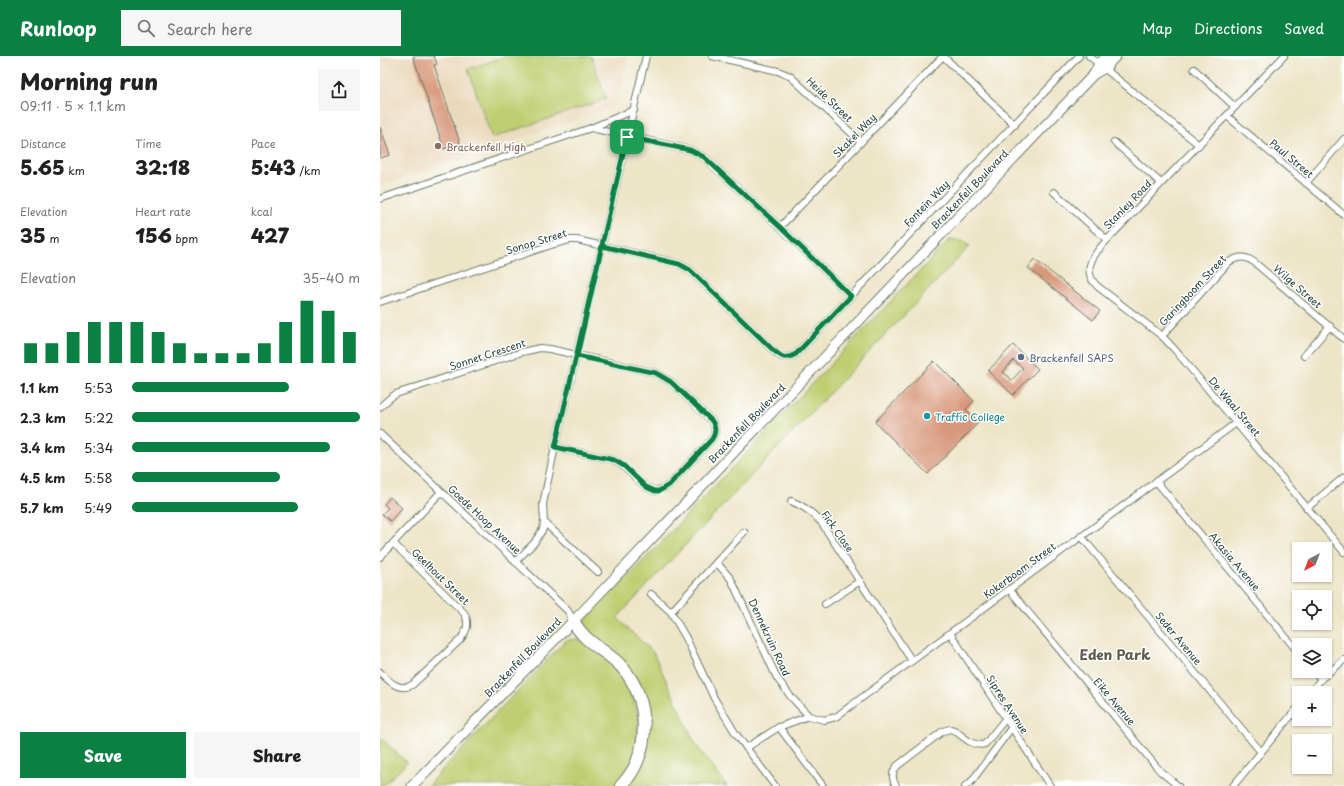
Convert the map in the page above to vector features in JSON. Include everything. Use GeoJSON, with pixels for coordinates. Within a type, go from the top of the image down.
{"type":"FeatureCollection","features":[{"type":"Feature","properties":{"kind":"highway"},"geometry":{"type":"LineString","coordinates":[[573,620],[579,631],[622,666],[637,692],[641,704],[644,717],[644,728],[640,752],[630,774],[621,786]]}},
{"type":"Feature","properties":{"kind":"street"},"geometry":{"type":"LineString","coordinates":[[515,562],[534,543],[543,529],[543,504],[555,447],[646,56]]}},
{"type":"Feature","properties":{"kind":"street","name":"Heide Street"},"geometry":{"type":"LineString","coordinates":[[712,56],[778,71],[790,76],[861,142]]}},
{"type":"Feature","properties":{"kind":"street"},"geometry":{"type":"LineString","coordinates":[[943,56],[1015,125]]}},
{"type":"Feature","properties":{"kind":"street","name":"Skakel Way"},"geometry":{"type":"LineString","coordinates":[[780,227],[943,56]]}},
{"type":"Feature","properties":{"kind":"street","name":"Fontein Way"},"geometry":{"type":"LineString","coordinates":[[785,358],[796,354],[1079,56]]}},
{"type":"Feature","properties":{"kind":"street"},"geometry":{"type":"LineString","coordinates":[[1089,56],[1199,145]]}},
{"type":"Feature","properties":{"kind":"street","name":"Brackenfell Boulevard"},"geometry":{"type":"LineString","coordinates":[[1102,66],[1107,56]]}},
{"type":"Feature","properties":{"kind":"street","name":"Brackenfell Boulevard"},"geometry":{"type":"LineString","coordinates":[[412,786],[573,620],[1094,74],[1116,56]]}},
{"type":"Feature","properties":{"kind":"street","name":"Stanley Road"},"geometry":{"type":"LineString","coordinates":[[1097,286],[1090,276],[1090,265],[1093,257],[1161,183],[1284,56]]}},
{"type":"Feature","properties":{"kind":"street"},"geometry":{"type":"LineString","coordinates":[[1194,69],[1236,107]]}},
{"type":"Feature","properties":{"kind":"street"},"geometry":{"type":"LineString","coordinates":[[380,199],[591,128],[634,110]]}},
{"type":"Feature","properties":{"kind":"street","name":"Paul Street"},"geometry":{"type":"LineString","coordinates":[[1227,116],[1344,215]]}},
{"type":"Feature","properties":{"kind":"street"},"geometry":{"type":"LineString","coordinates":[[591,128],[690,150],[697,153],[712,164],[780,227],[851,296]]}},
{"type":"Feature","properties":{"kind":"street"},"geometry":{"type":"LineString","coordinates":[[1306,183],[1344,139]]}},
{"type":"Feature","properties":{"kind":"street"},"geometry":{"type":"LineString","coordinates":[[1114,142],[1161,183]]}},
{"type":"Feature","properties":{"kind":"street"},"geometry":{"type":"LineString","coordinates":[[1054,192],[1107,240]]}},
{"type":"Feature","properties":{"kind":"street","name":"Sonop Street"},"geometry":{"type":"LineString","coordinates":[[380,302],[564,241],[577,240],[684,266],[690,270],[771,348],[780,356],[785,358]]}},
{"type":"Feature","properties":{"kind":"street","name":"Wilge Street"},"geometry":{"type":"LineString","coordinates":[[1236,258],[1242,256],[1254,262],[1344,339]]}},
{"type":"Feature","properties":{"kind":"street","name":"Garingboom Street"},"geometry":{"type":"LineString","coordinates":[[1162,336],[1229,262],[1236,258]]}},
{"type":"Feature","properties":{"kind":"street","name":"De Waal Street"},"geometry":{"type":"LineString","coordinates":[[1097,286],[1162,336],[1344,552]]}},
{"type":"Feature","properties":{"kind":"street"},"geometry":{"type":"LineString","coordinates":[[1304,356],[1330,326]]}},
{"type":"Feature","properties":{"kind":"street","name":"Sonnet Crescent"},"geometry":{"type":"LineString","coordinates":[[380,407],[396,394],[531,349],[540,348],[550,349],[663,376],[712,421],[715,426],[715,435],[712,439],[669,485],[659,491],[651,490],[646,487],[624,466],[614,460],[555,447]]}},
{"type":"Feature","properties":{"kind":"street","name":"Kokerboom Street"},"geometry":{"type":"LineString","coordinates":[[809,716],[824,720],[836,717],[1236,423]]}},
{"type":"Feature","properties":{"kind":"street","name":"Goede Hoop Avenue"},"geometry":{"type":"LineString","coordinates":[[380,434],[568,611],[573,620]]}},
{"type":"Feature","properties":{"kind":"street"},"geometry":{"type":"LineString","coordinates":[[1307,508],[1344,477]]}},
{"type":"Feature","properties":{"kind":"street","name":"Akasia Avenue"},"geometry":{"type":"LineString","coordinates":[[1156,481],[1292,645]]}},
{"type":"Feature","properties":{"kind":"street"},"geometry":{"type":"LineString","coordinates":[[380,557],[441,492]]}},
{"type":"Feature","properties":{"kind":"street","name":"Fick Close"},"geometry":{"type":"LineString","coordinates":[[791,501],[805,507],[821,522],[912,661]]}},
{"type":"Feature","properties":{"kind":"street"},"geometry":{"type":"LineString","coordinates":[[544,522],[598,572]]}},
{"type":"Feature","properties":{"kind":"street"},"geometry":{"type":"LineString","coordinates":[[672,612],[744,532]]}},
{"type":"Feature","properties":{"kind":"street","name":"Seder Avenue"},"geometry":{"type":"LineString","coordinates":[[1081,536],[1261,752]]}},
{"type":"Feature","properties":{"kind":"street","name":"Geelhout Street"},"geometry":{"type":"LineString","coordinates":[[380,672],[397,686],[402,688],[412,685],[460,640],[468,626],[468,621],[464,613],[394,543]]}},
{"type":"Feature","properties":{"kind":"street","name":"Dennekruin Road"},"geometry":{"type":"LineString","coordinates":[[717,563],[731,579],[782,686],[809,716]]}},
{"type":"Feature","properties":{"kind":"street"},"geometry":{"type":"LineString","coordinates":[[825,604],[860,581]]}},
{"type":"Feature","properties":{"kind":"street","name":"Eike Avenue"},"geometry":{"type":"LineString","coordinates":[[1010,589],[1160,771],[1178,786]]}},
{"type":"Feature","properties":{"kind":"street"},"geometry":{"type":"LineString","coordinates":[[651,594],[672,612],[686,638],[712,695],[746,748],[775,786]]}},
{"type":"Feature","properties":{"kind":"street","name":"Sipres Avenue"},"geometry":{"type":"LineString","coordinates":[[950,633],[1050,786]]}},
{"type":"Feature","properties":{"kind":"street"},"geometry":{"type":"LineString","coordinates":[[1316,686],[1321,679],[1344,660]]}},
{"type":"Feature","properties":{"kind":"street"},"geometry":{"type":"LineString","coordinates":[[1233,786],[1292,714]]}},
{"type":"Feature","properties":{"kind":"street"},"geometry":{"type":"LineString","coordinates":[[746,748],[779,727],[809,716]]}},
{"type":"Feature","properties":{"kind":"street"},"geometry":{"type":"LineString","coordinates":[[896,786],[892,776],[894,769],[943,731],[950,729],[954,730],[976,746],[980,746],[985,744],[1006,718]]}},
{"type":"Feature","properties":{"kind":"street"},"geometry":{"type":"LineString","coordinates":[[779,727],[823,786]]}},
{"type":"Feature","properties":{"kind":"street"},"geometry":{"type":"LineString","coordinates":[[965,786],[971,782],[1012,728]]}},
{"type":"Feature","properties":{"kind":"shaded area","name":"Brackenfell High"},"geometry":{"type":"Polygon","coordinates":[[[380,56],[629,56],[619,99],[613,107],[380,186],[380,56]]]}},
{"type":"Feature","properties":{"kind":"green space"},"geometry":{"type":"Polygon","coordinates":[[[506,56],[591,56],[606,99],[492,138],[468,69],[506,56]]]}},
{"type":"Feature","properties":{"kind":"green space"},"geometry":{"type":"Polygon","coordinates":[[[950,239],[962,241],[970,246],[617,618],[653,652],[696,745],[727,786],[625,786],[627,784],[646,706],[583,627],[584,621],[594,608],[627,578],[950,239]]]}},
{"type":"Feature","properties":{"kind":"green space"},"geometry":{"type":"Polygon","coordinates":[[[576,639],[580,640],[613,664],[631,689],[639,719],[635,757],[616,786],[427,786],[564,642],[576,639]]]}},
{"type":"Feature","properties":{"kind":"green space"},"geometry":{"type":"Polygon","coordinates":[[[380,737],[407,763],[383,786],[380,786],[380,737]]]}},
{"type":"Feature","properties":{"kind":"building"},"geometry":{"type":"Polygon","coordinates":[[[413,56],[434,56],[437,64],[434,65],[460,143],[444,149],[413,56]]]}},
{"type":"Feature","properties":{"kind":"building"},"geometry":{"type":"Polygon","coordinates":[[[380,127],[390,155],[380,158],[380,127]]]}},
{"type":"Feature","properties":{"kind":"building"},"geometry":{"type":"Polygon","coordinates":[[[1034,259],[1100,311],[1093,320],[1028,268],[1034,259]]]}},
{"type":"Feature","properties":{"kind":"building"},"geometry":{"type":"Polygon","coordinates":[[[1013,345],[1038,369],[1013,395],[988,371],[1013,345]],[[1013,360],[1003,372],[1012,380],[1023,368],[1013,360]]]}},
{"type":"Feature","properties":{"kind":"building","name":"Traffic College"},"geometry":{"type":"Polygon","coordinates":[[[934,361],[974,401],[966,409],[979,422],[928,474],[875,422],[934,361]]]}},
{"type":"Feature","properties":{"kind":"building"},"geometry":{"type":"Polygon","coordinates":[[[390,497],[402,508],[390,521],[382,514],[388,508],[384,504],[390,497]]]}},
{"type":"Feature","properties":{"kind":"place","name":"Brackenfell High"},"geometry":{"type":"Point","coordinates":[438,146]}},
{"type":"Feature","properties":{"kind":"place","name":"Brackenfell SAPS"},"geometry":{"type":"Point","coordinates":[1021,357]}},
{"type":"Feature","properties":{"kind":"place","name":"Traffic College"},"geometry":{"type":"Point","coordinates":[927,416]}},
{"type":"Feature","properties":{"kind":"district","name":"Eden Park"},"geometry":{"type":"Point","coordinates":[1115,654]}},
{"type":"Feature","properties":{"kind":"route"},"geometry":{"type":"LineString","coordinates":[[627,137],[690,150],[704,157],[780,227],[851,296],[796,354],[785,358],[780,356],[771,348],[690,270],[684,266],[602,246],[577,356],[656,373],[663,376],[712,421],[715,426],[716,431],[712,439],[669,485],[659,491],[651,490],[646,487],[624,466],[614,460],[555,447],[627,137]]}}]}
